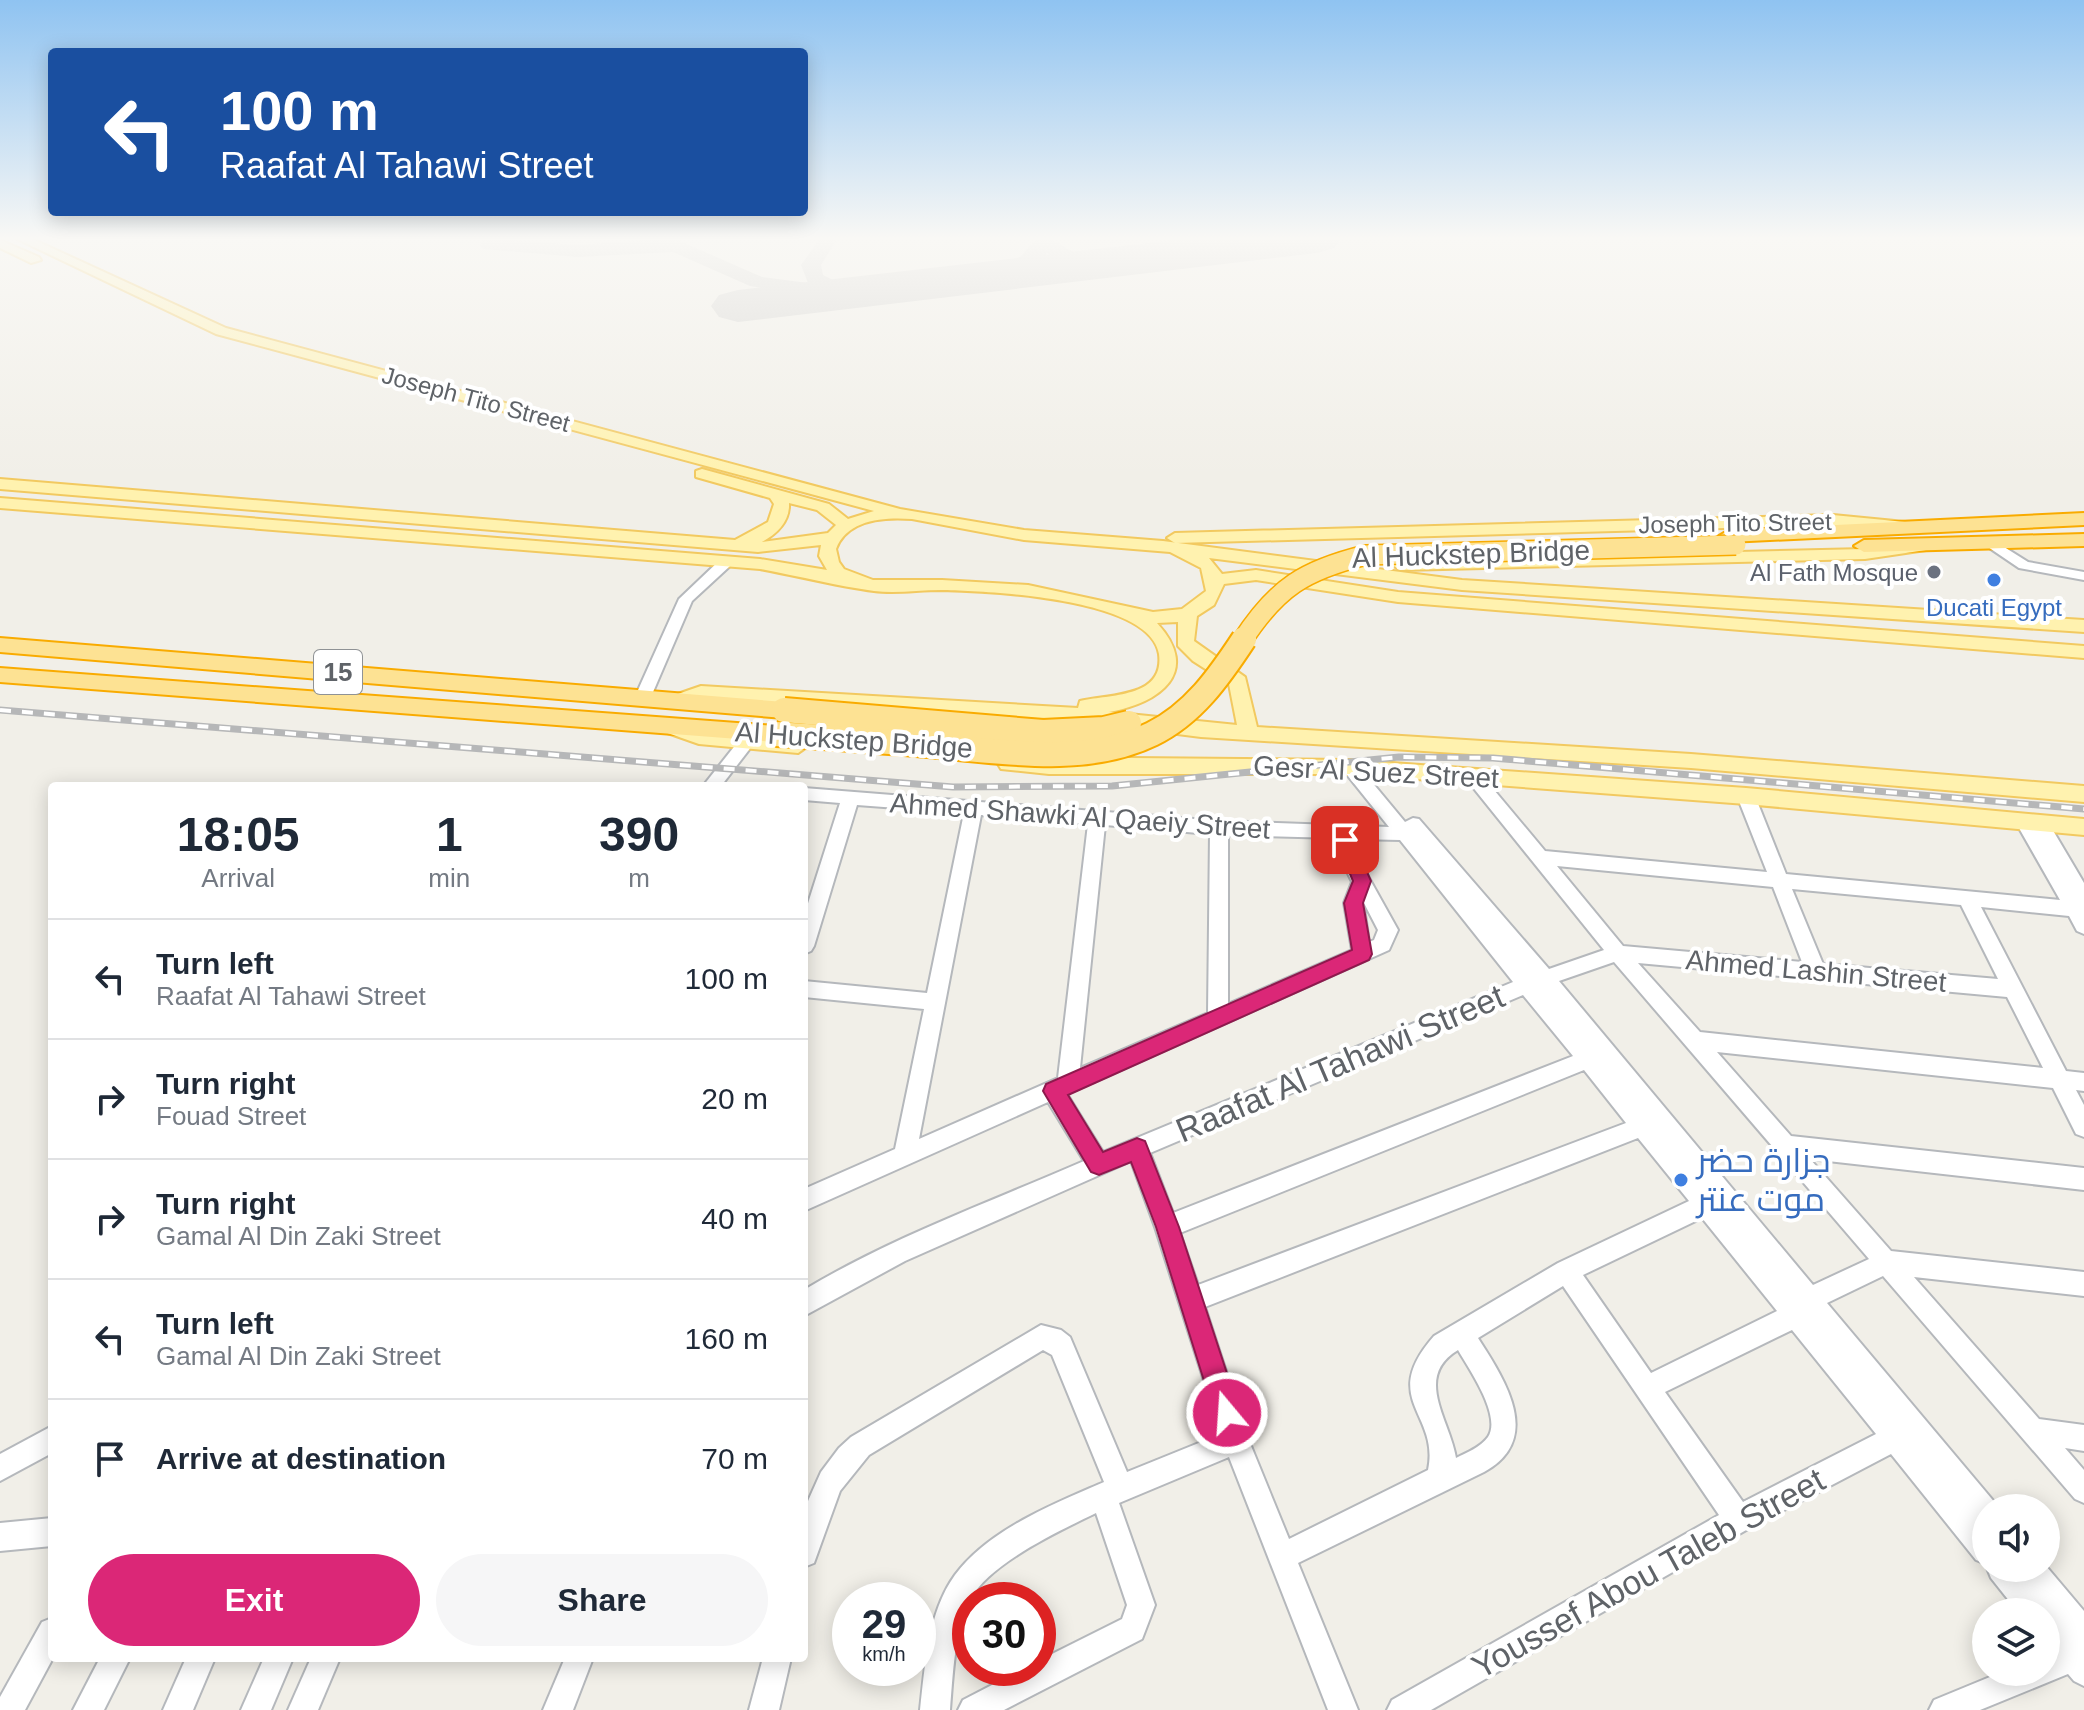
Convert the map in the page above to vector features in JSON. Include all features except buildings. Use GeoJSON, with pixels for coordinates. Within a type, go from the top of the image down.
{"type":"FeatureCollection","features":[{"type":"Feature","properties":{"kind":"highway","name":"Joseph Tito Street"},"geometry":{"type":"LineString","coordinates":[[1905,527],[2084,519]]}},
{"type":"Feature","properties":{"kind":"highway","name":"Al Huckstep Bridge"},"geometry":{"type":"LineString","coordinates":[[676,702],[1043,732],[1104,729],[1131,723],[1178,699],[1204,671],[1262,588],[1290,567],[1328,553],[1373,547],[1905,527]]}},
{"type":"Feature","properties":{"kind":"highway","name":"Joseph Tito Street"},"geometry":{"type":"LineString","coordinates":[[1920,546],[2084,540]]}},
{"type":"Feature","properties":{"kind":"highway","name":"Al Huckstep Bridge"},"geometry":{"type":"LineString","coordinates":[[669,726],[1019,752],[1082,751],[1143,737],[1175,721],[1208,690],[1272,596],[1301,573],[1342,559],[1391,554],[1736,545],[1920,546]]}},
{"type":"Feature","properties":{"kind":"highway","name":"15"},"geometry":{"type":"LineString","coordinates":[[0,645],[676,702]]}},
{"type":"Feature","properties":{"kind":"highway","name":"15"},"geometry":{"type":"LineString","coordinates":[[0,675],[669,726]]}},
{"type":"Feature","properties":{"kind":"main road"},"geometry":{"type":"LineString","coordinates":[[155,318],[168,324]]}},
{"type":"Feature","properties":{"kind":"main road","name":"Joseph Tito Street"},"geometry":{"type":"LineString","coordinates":[[193,318],[221,331],[831,492],[898,513]]}},
{"type":"Feature","properties":{"kind":"main road","name":"Joseph Tito Street"},"geometry":{"type":"LineString","coordinates":[[189,334],[823,507],[840,532]]}},
{"type":"Feature","properties":{"kind":"main road"},"geometry":{"type":"LineString","coordinates":[[0,484],[737,545],[785,546],[840,532],[865,518],[898,513],[1016,534],[1148,545],[1462,585],[2084,626]]}},
{"type":"Feature","properties":{"kind":"main road"},"geometry":{"type":"LineString","coordinates":[[737,545],[765,533],[777,522],[782,504],[776,494]]}},
{"type":"Feature","properties":{"kind":"main road"},"geometry":{"type":"LineString","coordinates":[[0,503],[782,566],[870,585],[957,585],[1018,590],[1154,618],[1188,614],[1211,598],[1216,580],[1207,564],[1181,550]]}},
{"type":"Feature","properties":{"kind":"main road","name":"Joseph Tito Street"},"geometry":{"type":"LineString","coordinates":[[1148,545],[1177,538],[1833,520],[1905,527]]}},
{"type":"Feature","properties":{"kind":"main road"},"geometry":{"type":"LineString","coordinates":[[840,532],[828,550],[831,563],[849,579]]}},
{"type":"Feature","properties":{"kind":"main road","name":"Joseph Tito Street"},"geometry":{"type":"LineString","coordinates":[[1386,533],[1378,536],[1376,549],[1389,561],[1404,565],[1865,554],[1920,546]]}},
{"type":"Feature","properties":{"kind":"main road"},"geometry":{"type":"LineString","coordinates":[[1622,562],[1613,565],[1610,579],[1625,593],[1637,598]]}},
{"type":"Feature","properties":{"kind":"main road"},"geometry":{"type":"LineString","coordinates":[[1216,580],[1256,575],[1398,597],[2084,652]]}},
{"type":"Feature","properties":{"kind":"main road"},"geometry":{"type":"LineString","coordinates":[[986,708],[1002,702],[1103,706],[1143,694],[1166,671],[1167,651],[1152,628],[1130,614]]}},
{"type":"Feature","properties":{"kind":"main road"},"geometry":{"type":"LineString","coordinates":[[1188,614],[1185,642],[1200,657],[1238,681],[1248,733]]}},
{"type":"Feature","properties":{"kind":"main road","name":"Gesr Al Suez Street"},"geometry":{"type":"LineString","coordinates":[[676,702],[701,692],[986,708],[1248,733],[1666,759],[2084,794]]}},
{"type":"Feature","properties":{"kind":"main road"},"geometry":{"type":"LineString","coordinates":[[1027,711],[1047,723],[1056,737],[1057,752],[1049,767]]}},
{"type":"Feature","properties":{"kind":"main road"},"geometry":{"type":"LineString","coordinates":[[1114,719],[1098,735],[1096,743],[1103,758],[1122,766]]}},
{"type":"Feature","properties":{"kind":"main road","name":"Gesr Al Suez Street"},"geometry":{"type":"LineString","coordinates":[[669,726],[699,737],[1049,767],[1358,768],[1746,796],[2084,827]]}},
{"type":"Feature","properties":{"kind":"street"},"geometry":{"type":"LineString","coordinates":[[1993,544],[2024,565],[2084,576]]}},
{"type":"Feature","properties":{"kind":"street"},"geometry":{"type":"LineString","coordinates":[[642,699],[686,599],[725,563]]}},
{"type":"Feature","properties":{"kind":"street"},"geometry":{"type":"LineString","coordinates":[[715,782],[747,742]]}},
{"type":"Feature","properties":{"kind":"street"},"geometry":{"type":"LineString","coordinates":[[1358,768],[1405,834],[1536,981],[1589,1059],[1706,1204],[1803,1307],[1972,1498]]}},
{"type":"Feature","properties":{"kind":"street"},"geometry":{"type":"LineString","coordinates":[[1358,768],[1803,1307],[1895,1438],[1972,1533]]}},
{"type":"Feature","properties":{"kind":"street"},"geometry":{"type":"LineString","coordinates":[[1473,776],[1618,953],[1789,1146],[2084,1490]]}},
{"type":"Feature","properties":{"kind":"street","name":"Ahmed Shawki Al Qaeiy Street"},"geometry":{"type":"LineString","coordinates":[[808,794],[1219,828],[1405,834]]}},
{"type":"Feature","properties":{"kind":"street"},"geometry":{"type":"LineString","coordinates":[[1746,796],[1815,969]]}},
{"type":"Feature","properties":{"kind":"street"},"geometry":{"type":"LineString","coordinates":[[808,933],[850,798]]}},
{"type":"Feature","properties":{"kind":"street"},"geometry":{"type":"LineString","coordinates":[[904,1158],[974,807]]}},
{"type":"Feature","properties":{"kind":"street"},"geometry":{"type":"LineString","coordinates":[[1097,818],[1061,1088],[1099,1165]]}},
{"type":"Feature","properties":{"kind":"street"},"geometry":{"type":"LineString","coordinates":[[2031,822],[2082,911]]}},
{"type":"Feature","properties":{"kind":"street"},"geometry":{"type":"LineString","coordinates":[[1218,1018],[1219,828]]}},
{"type":"Feature","properties":{"kind":"street"},"geometry":{"type":"LineString","coordinates":[[808,1198],[1382,945],[1388,930],[1362,881],[1345,843],[1345,834]]}},
{"type":"Feature","properties":{"kind":"street"},"geometry":{"type":"LineString","coordinates":[[1537,857],[2082,911]]}},
{"type":"Feature","properties":{"kind":"street"},"geometry":{"type":"LineString","coordinates":[[1362,881],[1353,903],[1362,954]]}},
{"type":"Feature","properties":{"kind":"street"},"geometry":{"type":"LineString","coordinates":[[1967,899],[2084,1127]]}},
{"type":"Feature","properties":{"kind":"street","name":"Raafat Al Tahawi Street"},"geometry":{"type":"LineString","coordinates":[[808,1301],[839,1282],[894,1255],[1321,1067],[1536,981],[1618,953]]}},
{"type":"Feature","properties":{"kind":"street","name":"Ahmed Lashin Street"},"geometry":{"type":"LineString","coordinates":[[1618,953],[2013,989]]}},
{"type":"Feature","properties":{"kind":"street"},"geometry":{"type":"LineString","coordinates":[[808,989],[934,1002]]}},
{"type":"Feature","properties":{"kind":"street"},"geometry":{"type":"LineString","coordinates":[[1697,1041],[2084,1082]]}},
{"type":"Feature","properties":{"kind":"street"},"geometry":{"type":"LineString","coordinates":[[1167,1227],[1589,1059]]}},
{"type":"Feature","properties":{"kind":"street"},"geometry":{"type":"LineString","coordinates":[[1191,1300],[1643,1126]]}},
{"type":"Feature","properties":{"kind":"street"},"geometry":{"type":"LineString","coordinates":[[1789,1146],[2084,1179]]}},
{"type":"Feature","properties":{"kind":"street"},"geometry":{"type":"LineString","coordinates":[[1137,1148],[1167,1227],[1236,1441],[1343,1710]]}},
{"type":"Feature","properties":{"kind":"street"},"geometry":{"type":"LineString","coordinates":[[1439,1478],[1445,1463],[1443,1445],[1424,1408],[1420,1389],[1430,1356],[1566,1271],[1706,1204]]}},
{"type":"Feature","properties":{"kind":"street"},"geometry":{"type":"LineString","coordinates":[[1647,1388],[1888,1262],[2084,1284]]}},
{"type":"Feature","properties":{"kind":"street"},"geometry":{"type":"LineString","coordinates":[[1566,1271],[1738,1519]]}},
{"type":"Feature","properties":{"kind":"street"},"geometry":{"type":"LineString","coordinates":[[1282,1557],[1497,1449],[1505,1431],[1502,1408],[1462,1334]]}},
{"type":"Feature","properties":{"kind":"street"},"geometry":{"type":"LineString","coordinates":[[808,1538],[817,1505],[828,1481],[842,1461],[860,1446],[1041,1337],[1052,1339],[1061,1346],[1112,1494],[1141,1605],[1132,1629],[973,1710]]}},
{"type":"Feature","properties":{"kind":"street"},"geometry":{"type":"LineString","coordinates":[[2033,1431],[2084,1438]]}},
{"type":"Feature","properties":{"kind":"street","name":"Youssef Abou Taleb Street"},"geometry":{"type":"LineString","coordinates":[[1402,1710],[1738,1519],[1895,1438]]}},
{"type":"Feature","properties":{"kind":"street"},"geometry":{"type":"LineString","coordinates":[[0,1468],[48,1441]]}},
{"type":"Feature","properties":{"kind":"street"},"geometry":{"type":"LineString","coordinates":[[935,1710],[942,1648],[951,1615],[965,1585],[984,1562],[1007,1544],[1112,1494],[1236,1441]]}},
{"type":"Feature","properties":{"kind":"street"},"geometry":{"type":"LineString","coordinates":[[0,1537],[48,1532]]}},
{"type":"Feature","properties":{"kind":"street"},"geometry":{"type":"LineString","coordinates":[[2012,1582],[2025,1598]]}},
{"type":"Feature","properties":{"kind":"street"},"geometry":{"type":"LineString","coordinates":[[2038,1582],[2080,1654]]}},
{"type":"Feature","properties":{"kind":"street"},"geometry":{"type":"LineString","coordinates":[[2060,1636],[2080,1654]]}},
{"type":"Feature","properties":{"kind":"street"},"geometry":{"type":"LineString","coordinates":[[9,1710],[48,1639]]}},
{"type":"Feature","properties":{"kind":"street"},"geometry":{"type":"LineString","coordinates":[[2060,1663],[2080,1654]]}},
{"type":"Feature","properties":{"kind":"street"},"geometry":{"type":"LineString","coordinates":[[88,1710],[114,1662]]}},
{"type":"Feature","properties":{"kind":"street"},"geometry":{"type":"LineString","coordinates":[[178,1710],[199,1662]]}},
{"type":"Feature","properties":{"kind":"street"},"geometry":{"type":"LineString","coordinates":[[256,1710],[277,1662]]}},
{"type":"Feature","properties":{"kind":"street"},"geometry":{"type":"LineString","coordinates":[[303,1710],[324,1662]]}},
{"type":"Feature","properties":{"kind":"street"},"geometry":{"type":"LineString","coordinates":[[558,1710],[577,1662]]}},
{"type":"Feature","properties":{"kind":"street"},"geometry":{"type":"LineString","coordinates":[[764,1710],[776,1662]]}},
{"type":"Feature","properties":{"kind":"street"},"geometry":{"type":"LineString","coordinates":[[1944,1710],[2003,1686]]}},
{"type":"Feature","properties":{"kind":"railway"},"geometry":{"type":"LineString","coordinates":[[0,710],[953,787],[1112,786],[1399,757],[1493,758],[2084,809]]}},
{"type":"Feature","properties":{"kind":"place","name":"Al Fath Mosque"},"geometry":{"type":"Point","coordinates":[1934,572]}},
{"type":"Feature","properties":{"kind":"place","name":"Ducati Egypt"},"geometry":{"type":"Point","coordinates":[1994,580]}},
{"type":"Feature","properties":{"kind":"place","name":"جزارة حضر موت عنتر"},"geometry":{"type":"Point","coordinates":[1681,1180]}},
{"type":"Feature","properties":{"kind":"route"},"geometry":{"type":"LineString","coordinates":[[1227,1413],[1167,1227],[1137,1148],[1099,1165],[1053,1091],[1362,954],[1353,903],[1362,881],[1345,840]]}}]}
